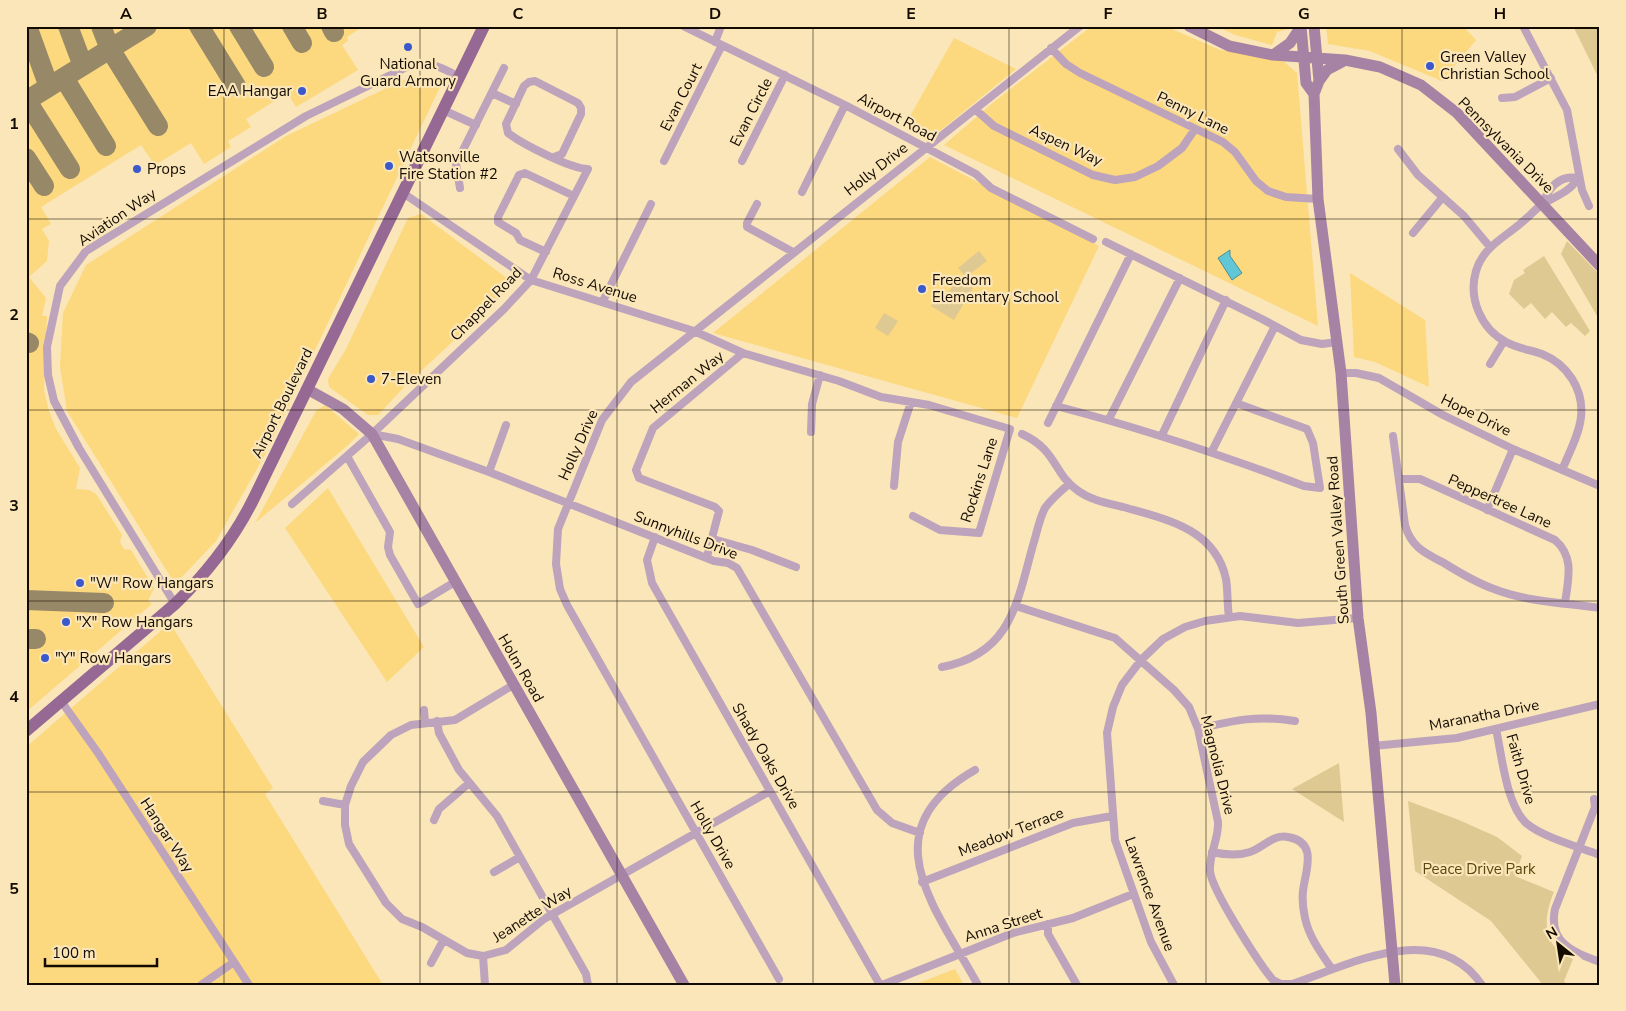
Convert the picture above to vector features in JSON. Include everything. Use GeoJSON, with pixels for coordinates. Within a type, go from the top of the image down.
{"type":"FeatureCollection","features":[{"type":"Feature","properties":{"kind":"main road","name":"Airport Boulevard"},"geometry":{"type":"LineString","coordinates":[[26,731],[174,604],[211,565],[244,516],[484,26]]}},
{"type":"Feature","properties":{"kind":"street","name":"Airport Road"},"geometry":{"type":"LineString","coordinates":[[683,26],[785,75],[926,147],[976,174],[991,188],[1093,239]]}},
{"type":"Feature","properties":{"kind":"street","name":"Evan Court"},"geometry":{"type":"LineString","coordinates":[[664,161],[718,44],[721,26]]}},
{"type":"Feature","properties":{"kind":"street","name":"Holly Drive"},"geometry":{"type":"LineString","coordinates":[[779,979],[563,597],[557,572],[556,547],[558,529],[602,420],[630,382],[1080,26]]}},
{"type":"Feature","properties":{"kind":"street","name":"Pennsylvania Drive"},"geometry":{"type":"LineString","coordinates":[[1189,26],[1229,46],[1273,55],[1345,60],[1380,67],[1421,85],[1457,113],[1600,266]]}},
{"type":"Feature","properties":{"kind":"street","name":"South Green Valley Road"},"geometry":{"type":"LineString","coordinates":[[1314,26],[1319,81],[1314,94],[1318,199],[1338,342],[1358,618],[1374,746],[1395,985]]}},
{"type":"Feature","properties":{"kind":"street"},"geometry":{"type":"LineString","coordinates":[[1523,26],[1567,110],[1578,178],[1584,198],[1589,206]]}},
{"type":"Feature","properties":{"kind":"street"},"geometry":{"type":"LineString","coordinates":[[1273,55],[1290,43],[1300,27]]}},
{"type":"Feature","properties":{"kind":"street","name":"South Green Valley Road"},"geometry":{"type":"LineString","coordinates":[[1300,27],[1306,83],[1314,94]]}},
{"type":"Feature","properties":{"kind":"street","name":"Penny Lane"},"geometry":{"type":"LineString","coordinates":[[1051,48],[1074,70],[1231,148],[1256,181],[1268,191],[1286,198],[1318,199]]}},
{"type":"Feature","properties":{"kind":"street"},"geometry":{"type":"LineString","coordinates":[[1319,81],[1327,70],[1345,60]]}},
{"type":"Feature","properties":{"kind":"street","name":"Aviation Way"},"geometry":{"type":"LineString","coordinates":[[174,604],[80,448],[54,400],[48,374],[47,347],[60,286],[86,251],[306,116],[409,66],[423,62],[438,66],[459,77]]}},
{"type":"Feature","properties":{"kind":"street"},"geometry":{"type":"LineString","coordinates":[[460,188],[456,164],[504,68]]}},
{"type":"Feature","properties":{"kind":"street","name":"Evan Circle"},"geometry":{"type":"LineString","coordinates":[[742,161],[785,75]]}},
{"type":"Feature","properties":{"kind":"street"},"geometry":{"type":"LineString","coordinates":[[1502,98],[1515,97],[1551,78]]}},
{"type":"Feature","properties":{"kind":"street"},"geometry":{"type":"LineString","coordinates":[[532,81],[580,105],[580,114],[562,154],[554,157],[508,133],[506,124],[524,86],[532,81]]}},
{"type":"Feature","properties":{"kind":"street"},"geometry":{"type":"LineString","coordinates":[[492,93],[516,104]]}},
{"type":"Feature","properties":{"kind":"street"},"geometry":{"type":"LineString","coordinates":[[802,192],[845,105]]}},
{"type":"Feature","properties":{"kind":"street"},"geometry":{"type":"LineString","coordinates":[[443,110],[476,125]]}},
{"type":"Feature","properties":{"kind":"street","name":"Aspen Way"},"geometry":{"type":"LineString","coordinates":[[976,110],[994,126],[1093,174],[1115,180],[1135,177],[1158,166],[1178,151],[1195,129]]}},
{"type":"Feature","properties":{"kind":"street"},"geometry":{"type":"LineString","coordinates":[[1398,149],[1418,176],[1464,216],[1490,247]]}},
{"type":"Feature","properties":{"kind":"street","name":"Chappel Road"},"geometry":{"type":"LineString","coordinates":[[292,504],[372,434],[504,309],[531,280],[588,169],[578,169],[554,157]]}},
{"type":"Feature","properties":{"kind":"street"},"geometry":{"type":"LineString","coordinates":[[546,252],[520,240],[513,231],[499,224],[498,216],[506,200],[519,175],[522,173],[574,196]]}},
{"type":"Feature","properties":{"kind":"street"},"geometry":{"type":"LineString","coordinates":[[1562,470],[1581,418],[1581,401],[1571,376],[1556,361],[1504,341],[1482,320],[1473,292],[1476,271],[1490,247],[1543,204],[1548,190],[1566,178],[1578,178]]}},
{"type":"Feature","properties":{"kind":"street","name":"Ross Avenue"},"geometry":{"type":"LineString","coordinates":[[403,192],[531,280],[694,331],[712,340]]}},
{"type":"Feature","properties":{"kind":"street"},"geometry":{"type":"LineString","coordinates":[[1413,233],[1442,198]]}},
{"type":"Feature","properties":{"kind":"street"},"geometry":{"type":"LineString","coordinates":[[603,301],[651,204]]}},
{"type":"Feature","properties":{"kind":"street"},"geometry":{"type":"LineString","coordinates":[[757,204],[746,223],[748,227],[793,252]]}},
{"type":"Feature","properties":{"kind":"street"},"geometry":{"type":"LineString","coordinates":[[1106,242],[1226,300],[1301,340],[1322,344],[1338,342]]}},
{"type":"Feature","properties":{"kind":"street"},"geometry":{"type":"LineString","coordinates":[[1048,423],[1131,254]]}},
{"type":"Feature","properties":{"kind":"street"},"geometry":{"type":"LineString","coordinates":[[1109,419],[1180,278]]}},
{"type":"Feature","properties":{"kind":"street"},"geometry":{"type":"LineString","coordinates":[[1162,435],[1226,300]]}},
{"type":"Feature","properties":{"kind":"street"},"geometry":{"type":"LineString","coordinates":[[1212,451],[1275,326]]}},
{"type":"Feature","properties":{"kind":"street","name":"Herman Way"},"geometry":{"type":"LineString","coordinates":[[707,557],[713,539],[718,511],[716,507],[639,478],[636,472],[652,428],[743,354],[712,340]]}},
{"type":"Feature","properties":{"kind":"street"},"geometry":{"type":"LineString","coordinates":[[1490,364],[1504,341]]}},
{"type":"Feature","properties":{"kind":"street"},"geometry":{"type":"LineString","coordinates":[[743,354],[820,376],[881,397],[911,402],[898,442],[894,486]]}},
{"type":"Feature","properties":{"kind":"street","name":"Hope Drive"},"geometry":{"type":"LineString","coordinates":[[1340,373],[1356,373],[1379,378],[1443,415],[1514,449],[1600,486]]}},
{"type":"Feature","properties":{"kind":"street"},"geometry":{"type":"LineString","coordinates":[[810,432],[812,404],[820,376]]}},
{"type":"Feature","properties":{"kind":"street","name":"Holm Road"},"geometry":{"type":"LineString","coordinates":[[307,389],[343,409],[372,434],[684,985]]}},
{"type":"Feature","properties":{"kind":"street","name":"Rockins Lane"},"geometry":{"type":"LineString","coordinates":[[911,402],[1010,429],[979,533],[940,530],[913,516]]}},
{"type":"Feature","properties":{"kind":"street"},"geometry":{"type":"LineString","coordinates":[[1056,406],[1162,435],[1212,451],[1304,486],[1320,488],[1314,443],[1307,429],[1236,403]]}},
{"type":"Feature","properties":{"kind":"street"},"geometry":{"type":"LineString","coordinates":[[489,472],[506,425]]}},
{"type":"Feature","properties":{"kind":"street","name":"Sunnyhills Drive"},"geometry":{"type":"LineString","coordinates":[[372,434],[398,439],[489,472],[707,557],[728,563],[739,571],[877,810],[892,823],[920,833]]}},
{"type":"Feature","properties":{"kind":"street"},"geometry":{"type":"LineString","coordinates":[[1022,434],[1044,447],[1069,484],[1084,495],[1102,502],[1178,523],[1200,536],[1213,551],[1225,575],[1229,617]]}},
{"type":"Feature","properties":{"kind":"street"},"geometry":{"type":"LineString","coordinates":[[1393,436],[1407,532],[1418,548],[1474,580],[1496,590],[1522,597],[1600,608]]}},
{"type":"Feature","properties":{"kind":"street"},"geometry":{"type":"LineString","coordinates":[[1487,510],[1514,449]]}},
{"type":"Feature","properties":{"kind":"street"},"geometry":{"type":"LineString","coordinates":[[347,456],[390,532],[388,547],[390,555],[418,604],[455,582]]}},
{"type":"Feature","properties":{"kind":"street","name":"Peppertree Lane"},"geometry":{"type":"LineString","coordinates":[[1399,479],[1420,479],[1548,536],[1560,544],[1569,565],[1565,602]]}},
{"type":"Feature","properties":{"kind":"street"},"geometry":{"type":"LineString","coordinates":[[942,667],[968,660],[990,646],[1005,629],[1016,606],[1042,515],[1050,501],[1069,484]]}},
{"type":"Feature","properties":{"kind":"street","name":"Shady Oaks Drive"},"geometry":{"type":"LineString","coordinates":[[655,537],[647,560],[652,583],[881,985]]}},
{"type":"Feature","properties":{"kind":"street"},"geometry":{"type":"LineString","coordinates":[[713,539],[752,550],[796,566]]}},
{"type":"Feature","properties":{"kind":"street","name":"Magnolia Drive"},"geometry":{"type":"LineString","coordinates":[[1016,606],[1115,638],[1174,690],[1189,707],[1198,729],[1218,822],[1218,834],[1212,852],[1210,873],[1215,889],[1273,980],[1281,984],[1292,984],[1369,956],[1422,950],[1447,954],[1466,966],[1482,985]]}},
{"type":"Feature","properties":{"kind":"street","name":"Lawrence Avenue"},"geometry":{"type":"LineString","coordinates":[[1174,985],[1155,952],[1116,847],[1107,753],[1108,725],[1122,685],[1141,660],[1164,639],[1205,621],[1229,617],[1250,617],[1286,623],[1358,618]]}},
{"type":"Feature","properties":{"kind":"street","name":"Jeanette Way"},"geometry":{"type":"LineString","coordinates":[[513,685],[454,720],[425,722],[398,730],[376,747],[358,770],[345,805],[345,825],[349,844],[386,903],[402,919],[422,927],[466,953],[483,956],[506,950],[534,925],[770,791]]}},
{"type":"Feature","properties":{"kind":"street","name":"Hangar Way"},"geometry":{"type":"LineString","coordinates":[[61,701],[249,985]]}},
{"type":"Feature","properties":{"kind":"street","name":"Maranatha Drive"},"geometry":{"type":"LineString","coordinates":[[1374,746],[1446,740],[1600,704]]}},
{"type":"Feature","properties":{"kind":"street"},"geometry":{"type":"LineString","coordinates":[[424,710],[425,722]]}},
{"type":"Feature","properties":{"kind":"street"},"geometry":{"type":"LineString","coordinates":[[1198,729],[1239,719],[1268,717],[1295,721]]}},
{"type":"Feature","properties":{"kind":"street"},"geometry":{"type":"LineString","coordinates":[[437,721],[439,733],[468,784],[497,816],[586,974],[588,985]]}},
{"type":"Feature","properties":{"kind":"street","name":"Faith Drive"},"geometry":{"type":"LineString","coordinates":[[1496,729],[1511,794],[1519,813],[1533,827],[1600,855]]}},
{"type":"Feature","properties":{"kind":"street"},"geometry":{"type":"LineString","coordinates":[[975,770],[951,784],[939,796],[928,813],[920,833],[918,858],[926,894],[978,985]]}},
{"type":"Feature","properties":{"kind":"street"},"geometry":{"type":"LineString","coordinates":[[434,820],[439,809],[468,784]]}},
{"type":"Feature","properties":{"kind":"street"},"geometry":{"type":"LineString","coordinates":[[1594,799],[1596,807],[1555,909],[1554,926],[1558,936],[1567,947],[1600,962]]}},
{"type":"Feature","properties":{"kind":"street"},"geometry":{"type":"LineString","coordinates":[[323,801],[345,805]]}},
{"type":"Feature","properties":{"kind":"street","name":"Meadow Terrace"},"geometry":{"type":"LineString","coordinates":[[922,882],[1074,823],[1112,816]]}},
{"type":"Feature","properties":{"kind":"street"},"geometry":{"type":"LineString","coordinates":[[1212,852],[1234,855],[1249,852],[1271,839],[1283,836],[1294,838],[1302,844],[1309,859],[1303,891],[1306,919],[1312,936],[1332,969]]}},
{"type":"Feature","properties":{"kind":"street"},"geometry":{"type":"LineString","coordinates":[[494,872],[520,857]]}},
{"type":"Feature","properties":{"kind":"street","name":"Anna Street"},"geometry":{"type":"LineString","coordinates":[[881,985],[1014,933],[1073,918],[1133,894]]}},
{"type":"Feature","properties":{"kind":"street"},"geometry":{"type":"LineString","coordinates":[[1048,924],[1048,934],[1077,985]]}},
{"type":"Feature","properties":{"kind":"street"},"geometry":{"type":"LineString","coordinates":[[431,963],[443,941]]}},
{"type":"Feature","properties":{"kind":"street"},"geometry":{"type":"LineString","coordinates":[[483,956],[485,985]]}},
{"type":"Feature","properties":{"kind":"street"},"geometry":{"type":"LineString","coordinates":[[201,985],[234,962]]}},
{"type":"Feature","properties":{"kind":"shaded area"},"geometry":{"type":"Polygon","coordinates":[[[26,26],[364,26],[347,37],[348,41],[342,45],[358,70],[296,107],[288,94],[284,95],[246,119],[251,127],[228,141],[231,147],[204,164],[191,143],[155,165],[141,145],[41,207],[51,224],[42,229],[49,241],[47,261],[29,277],[46,298],[42,316],[47,316],[44,391],[49,411],[56,429],[80,468],[76,489],[89,490],[96,494],[122,535],[120,542],[124,549],[131,550],[154,588],[148,601],[152,604],[26,712],[26,26]]]}},
{"type":"Feature","properties":{"kind":"shaded area"},"geometry":{"type":"Polygon","coordinates":[[[1092,26],[1165,26],[1220,50],[1282,60],[1297,73],[1318,326],[944,145],[995,101],[1092,26]]]}},
{"type":"Feature","properties":{"kind":"shaded area"},"geometry":{"type":"Polygon","coordinates":[[[1216,26],[1289,26],[1289,29],[1277,32],[1272,45],[1235,35],[1216,26]]]}},
{"type":"Feature","properties":{"kind":"shaded area","name":"Green Valley Christian School"},"geometry":{"type":"Polygon","coordinates":[[[1326,26],[1463,26],[1476,40],[1442,81],[1370,51],[1328,44],[1326,26]]]}},
{"type":"Feature","properties":{"kind":"shaded area"},"geometry":{"type":"Polygon","coordinates":[[[954,38],[1016,69],[935,135],[929,137],[904,127],[954,38]]]}},
{"type":"Feature","properties":{"kind":"shaded area"},"geometry":{"type":"Polygon","coordinates":[[[412,76],[433,77],[440,87],[267,451],[216,541],[177,582],[170,576],[67,411],[60,367],[63,313],[86,265],[286,136],[412,76]]]}},
{"type":"Feature","properties":{"kind":"shaded area","name":"Freedom Elementary School"},"geometry":{"type":"Polygon","coordinates":[[[930,157],[1099,246],[1017,418],[713,333],[930,157]]]}},
{"type":"Feature","properties":{"kind":"shaded area"},"geometry":{"type":"Polygon","coordinates":[[[421,214],[508,279],[506,292],[407,384],[378,415],[368,415],[329,387],[328,379],[346,349],[408,218],[421,214]]]}},
{"type":"Feature","properties":{"kind":"shaded area"},"geometry":{"type":"Polygon","coordinates":[[[1350,273],[1425,320],[1429,387],[1375,362],[1354,357],[1350,273]]]}},
{"type":"Feature","properties":{"kind":"shaded area"},"geometry":{"type":"Polygon","coordinates":[[[325,405],[359,434],[255,523],[316,411],[325,405]]]}},
{"type":"Feature","properties":{"kind":"shaded area"},"geometry":{"type":"Polygon","coordinates":[[[328,488],[424,647],[387,682],[285,528],[328,488]]]}},
{"type":"Feature","properties":{"kind":"shaded area"},"geometry":{"type":"Polygon","coordinates":[[[170,623],[273,788],[265,794],[383,985],[26,985],[26,747],[170,623]]]}},
{"type":"Feature","properties":{"kind":"shaded area"},"geometry":{"type":"Polygon","coordinates":[[[955,969],[964,985],[913,985],[929,979],[955,969]]]}},
{"type":"Feature","properties":{"kind":"green space"},"geometry":{"type":"Polygon","coordinates":[[[1573,26],[1600,26],[1600,81],[1573,26]]]}},
{"type":"Feature","properties":{"kind":"green space"},"geometry":{"type":"Polygon","coordinates":[[[1567,241],[1600,275],[1600,321],[1561,254],[1567,241]]]}},
{"type":"Feature","properties":{"kind":"green space"},"geometry":{"type":"Polygon","coordinates":[[[979,251],[987,261],[966,277],[958,268],[979,251]]]}},
{"type":"Feature","properties":{"kind":"green space"},"geometry":{"type":"Polygon","coordinates":[[[1544,256],[1590,331],[1585,336],[1571,323],[1566,327],[1552,312],[1545,319],[1531,303],[1524,309],[1509,294],[1514,280],[1525,273],[1523,270],[1544,256]]]}},
{"type":"Feature","properties":{"kind":"green space"},"geometry":{"type":"Polygon","coordinates":[[[957,279],[973,288],[954,320],[931,306],[938,294],[945,298],[957,279]]]}},
{"type":"Feature","properties":{"kind":"green space"},"geometry":{"type":"Polygon","coordinates":[[[884,313],[898,321],[888,336],[875,328],[884,313]]]}},
{"type":"Feature","properties":{"kind":"green space"},"geometry":{"type":"Polygon","coordinates":[[[1339,763],[1344,822],[1292,789],[1339,763]]]}},
{"type":"Feature","properties":{"kind":"green space","name":"Peace Drive Park"},"geometry":{"type":"Polygon","coordinates":[[[1408,801],[1459,820],[1497,837],[1522,856],[1515,876],[1554,892],[1548,912],[1547,931],[1555,947],[1573,959],[1564,981],[1567,985],[1543,985],[1491,921],[1415,871],[1408,801]]]}},
{"type":"Feature","properties":{"kind":"water"},"geometry":{"type":"Polygon","coordinates":[[[1230,250],[1230,256],[1242,273],[1232,280],[1218,258],[1230,250]]]}},
{"type":"Feature","properties":{"kind":"taxiway"},"geometry":{"type":"LineString","coordinates":[[27,26],[49,87]]}},
{"type":"Feature","properties":{"kind":"taxiway"},"geometry":{"type":"LineString","coordinates":[[68,26],[83,66]]}},
{"type":"Feature","properties":{"kind":"taxiway"},"geometry":{"type":"LineString","coordinates":[[101,26],[110,49],[158,126]]}},
{"type":"Feature","properties":{"kind":"taxiway"},"geometry":{"type":"LineString","coordinates":[[26,101],[147,26]]}},
{"type":"Feature","properties":{"kind":"taxiway"},"geometry":{"type":"LineString","coordinates":[[199,26],[236,86]]}},
{"type":"Feature","properties":{"kind":"taxiway"},"geometry":{"type":"LineString","coordinates":[[239,26],[264,67]]}},
{"type":"Feature","properties":{"kind":"taxiway"},"geometry":{"type":"LineString","coordinates":[[292,26],[302,43]]}},
{"type":"Feature","properties":{"kind":"taxiway"},"geometry":{"type":"LineString","coordinates":[[331,26],[334,32]]}},
{"type":"Feature","properties":{"kind":"taxiway"},"geometry":{"type":"LineString","coordinates":[[64,78],[106,146]]}},
{"type":"Feature","properties":{"kind":"taxiway"},"geometry":{"type":"LineString","coordinates":[[27,101],[70,169]]}},
{"type":"Feature","properties":{"kind":"taxiway"},"geometry":{"type":"LineString","coordinates":[[26,158],[44,186]]}},
{"type":"Feature","properties":{"kind":"taxiway"},"geometry":{"type":"LineString","coordinates":[[26,600],[104,603]]}},
{"type":"Feature","properties":{"kind":"taxiway"},"geometry":{"type":"LineString","coordinates":[[26,639],[36,639]]}},
{"type":"Feature","properties":{"kind":"place","name":"National Guard Armory"},"geometry":{"type":"Point","coordinates":[408,47]}},
{"type":"Feature","properties":{"kind":"place","name":"Green Valley Christian School"},"geometry":{"type":"Point","coordinates":[1430,66]}},
{"type":"Feature","properties":{"kind":"place","name":"EAA Hangar"},"geometry":{"type":"Point","coordinates":[302,91]}},
{"type":"Feature","properties":{"kind":"place","name":"Watsonville Fire Station #2"},"geometry":{"type":"Point","coordinates":[389,166]}},
{"type":"Feature","properties":{"kind":"place","name":"Props"},"geometry":{"type":"Point","coordinates":[137,169]}},
{"type":"Feature","properties":{"kind":"place","name":"Freedom Elementary School"},"geometry":{"type":"Point","coordinates":[922,289]}},
{"type":"Feature","properties":{"kind":"place","name":"7-Eleven"},"geometry":{"type":"Point","coordinates":[371,379]}},
{"type":"Feature","properties":{"kind":"place","name":"\"W\" Row Hangars"},"geometry":{"type":"Point","coordinates":[80,583]}},
{"type":"Feature","properties":{"kind":"place","name":"\"X\" Row Hangars"},"geometry":{"type":"Point","coordinates":[66,622]}},
{"type":"Feature","properties":{"kind":"place","name":"\"Y\" Row Hangars"},"geometry":{"type":"Point","coordinates":[45,658]}}]}
